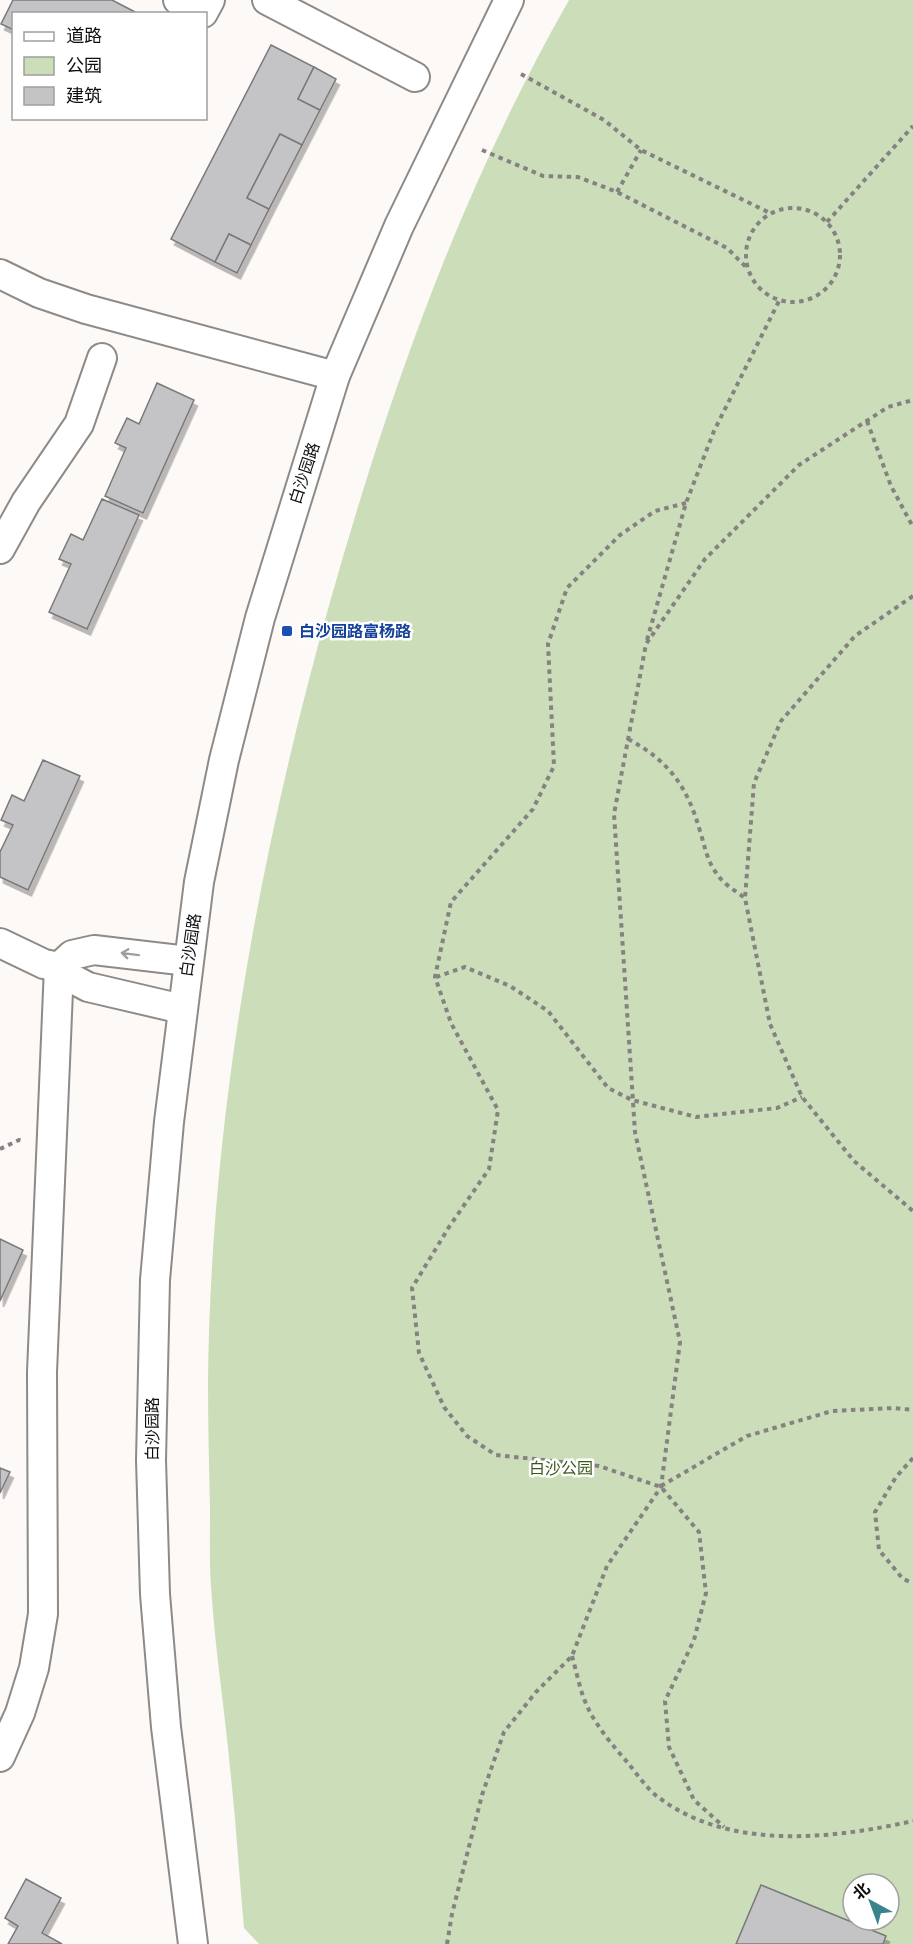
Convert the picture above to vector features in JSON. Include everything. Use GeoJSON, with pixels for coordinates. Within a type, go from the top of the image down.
{"type":"FeatureCollection","features":[{"type":"Feature","properties":{"kind":"street"},"geometry":{"type":"LineString","coordinates":[[178,0],[201,12]]}},
{"type":"Feature","properties":{"kind":"street"},"geometry":{"type":"LineString","coordinates":[[267,0],[415,77]]}},
{"type":"Feature","properties":{"kind":"street","name":"白沙园路"},"geometry":{"type":"LineString","coordinates":[[193,1944],[166,1727],[155,1594],[151,1460],[155,1280],[182,1009],[199,882],[226,750],[260,618],[335,376],[399,226],[509,0]]}},
{"type":"Feature","properties":{"kind":"street"},"geometry":{"type":"LineString","coordinates":[[0,274],[39,293],[86,309],[335,376]]}},
{"type":"Feature","properties":{"kind":"street"},"geometry":{"type":"LineString","coordinates":[[0,549],[26,502],[79,424],[102,358]]}},
{"type":"Feature","properties":{"kind":"street"},"geometry":{"type":"LineString","coordinates":[[0,943],[44,964],[59,967],[71,978],[88,987],[182,1009]]}},
{"type":"Feature","properties":{"kind":"street"},"geometry":{"type":"LineString","coordinates":[[0,1757],[20,1713],[34,1668],[43,1614],[42,1372],[59,967],[72,955],[94,950],[188,961]]}},
{"type":"Feature","properties":{"kind":"path"},"geometry":{"type":"LineString","coordinates":[[521,74],[604,120],[640,150],[770,213]]}},
{"type":"Feature","properties":{"kind":"path"},"geometry":{"type":"LineString","coordinates":[[827,222],[913,126]]}},
{"type":"Feature","properties":{"kind":"path"},"geometry":{"type":"LineString","coordinates":[[482,150],[543,176],[578,177],[617,192],[727,248],[747,267],[759,288],[779,301],[795,303],[810,299],[824,291],[839,265],[840,249],[836,235],[827,222],[815,213],[800,208],[785,208],[770,213],[758,223],[749,236],[745,251],[747,267]]}},
{"type":"Feature","properties":{"kind":"path"},"geometry":{"type":"LineString","coordinates":[[617,192],[640,150]]}},
{"type":"Feature","properties":{"kind":"path"},"geometry":{"type":"LineString","coordinates":[[661,1487],[680,1342],[635,1132],[614,814],[646,644],[686,503],[714,431],[779,301]]}},
{"type":"Feature","properties":{"kind":"path"},"geometry":{"type":"LineString","coordinates":[[646,644],[705,559],[799,465],[888,407],[913,400]]}},
{"type":"Feature","properties":{"kind":"path"},"geometry":{"type":"LineString","coordinates":[[867,421],[891,486],[913,527]]}},
{"type":"Feature","properties":{"kind":"path"},"geometry":{"type":"LineString","coordinates":[[686,503],[655,511],[620,535],[567,588],[548,644],[554,766],[533,810],[451,902],[435,977],[451,1023],[498,1110],[489,1169],[449,1227],[412,1288],[419,1353],[444,1407],[467,1436],[496,1455],[599,1466],[661,1487],[699,1532],[706,1593],[694,1640],[665,1701],[669,1748],[694,1800],[724,1827]]}},
{"type":"Feature","properties":{"kind":"path"},"geometry":{"type":"LineString","coordinates":[[913,596],[855,636],[781,721],[754,783],[745,898],[770,1024],[802,1097],[854,1161],[913,1211]]}},
{"type":"Feature","properties":{"kind":"path"},"geometry":{"type":"LineString","coordinates":[[628,739],[653,753],[681,781],[700,829],[707,859],[718,877],[745,898]]}},
{"type":"Feature","properties":{"kind":"path"},"geometry":{"type":"LineString","coordinates":[[435,977],[465,967],[510,987],[548,1011],[608,1088],[632,1100],[696,1117],[777,1108],[802,1097]]}},
{"type":"Feature","properties":{"kind":"path"},"geometry":{"type":"LineString","coordinates":[[447,1944],[452,1914],[482,1795],[504,1732],[536,1692],[572,1656],[607,1566],[661,1487],[747,1436],[832,1411],[894,1408],[913,1410]]}},
{"type":"Feature","properties":{"kind":"path"},"geometry":{"type":"LineString","coordinates":[[913,1458],[896,1477],[875,1512],[879,1550],[903,1579],[913,1583]]}},
{"type":"Feature","properties":{"kind":"path"},"geometry":{"type":"LineString","coordinates":[[572,1656],[588,1708],[619,1753],[657,1797],[698,1821],[755,1833],[802,1836],[862,1832],[913,1821]]}},
{"type":"Feature","properties":{"kind":"green space","name":"白沙公园"},"geometry":{"type":"Polygon","coordinates":[[[569,0],[913,0],[913,1944],[259,1944],[244,1928],[211,1588],[210,1554],[208,1380],[211,1281],[218,1183],[229,1085],[243,987],[281,793],[330,602],[403,369],[461,219],[494,145],[569,0]]]}},
{"type":"Feature","properties":{"kind":"building"},"geometry":{"type":"Polygon","coordinates":[[[13,0],[112,0],[135,12],[12,12],[12,29],[1,24],[13,0]]]}},
{"type":"Feature","properties":{"kind":"building"},"geometry":{"type":"Polygon","coordinates":[[[271,45],[314,67],[298,99],[320,110],[302,145],[280,134],[247,198],[269,209],[251,245],[229,234],[215,262],[171,239],[271,45]]]}},
{"type":"Feature","properties":{"kind":"building"},"geometry":{"type":"Polygon","coordinates":[[[314,67],[336,79],[320,110],[298,99],[314,67]]]}},
{"type":"Feature","properties":{"kind":"building"},"geometry":{"type":"Polygon","coordinates":[[[280,134],[302,145],[269,209],[247,198],[280,134]]]}},
{"type":"Feature","properties":{"kind":"building"},"geometry":{"type":"Polygon","coordinates":[[[229,234],[251,245],[237,273],[215,262],[229,234]]]}},
{"type":"Feature","properties":{"kind":"building"},"geometry":{"type":"Polygon","coordinates":[[[157,383],[194,400],[143,513],[105,496],[126,448],[115,443],[127,418],[139,424],[157,383]]]}},
{"type":"Feature","properties":{"kind":"building"},"geometry":{"type":"Polygon","coordinates":[[[102,499],[139,515],[87,629],[49,612],[71,564],[59,559],[71,534],[83,540],[102,499]]]}},
{"type":"Feature","properties":{"kind":"building"},"geometry":{"type":"Polygon","coordinates":[[[43,760],[80,776],[28,890],[0,877],[0,852],[13,825],[1,820],[12,795],[24,801],[43,760]]]}},
{"type":"Feature","properties":{"kind":"building"},"geometry":{"type":"Polygon","coordinates":[[[0,1239],[23,1250],[0,1301],[0,1239]]]}},
{"type":"Feature","properties":{"kind":"building"},"geometry":{"type":"Polygon","coordinates":[[[0,1468],[10,1472],[0,1493],[0,1468]]]}},
{"type":"Feature","properties":{"kind":"building"},"geometry":{"type":"Polygon","coordinates":[[[26,1879],[61,1898],[42,1933],[62,1944],[8,1944],[18,1926],[5,1918],[26,1879]]]}},
{"type":"Feature","properties":{"kind":"building"},"geometry":{"type":"Polygon","coordinates":[[[761,1885],[841,1918],[841,1932],[876,1932],[886,1936],[883,1944],[736,1944],[761,1885]]]}},
{"type":"Feature","properties":{"kind":"place","name":"白沙园路富杨路"},"geometry":{"type":"Point","coordinates":[287,631]}}]}
